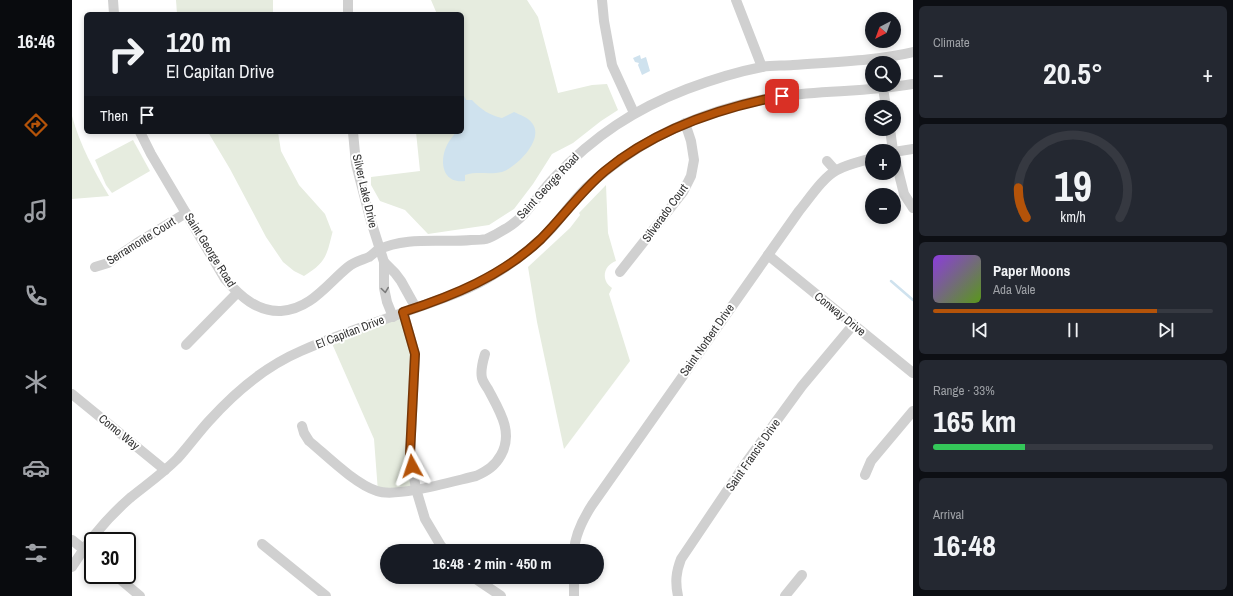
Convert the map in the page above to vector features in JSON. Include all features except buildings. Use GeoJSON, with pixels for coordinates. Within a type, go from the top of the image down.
{"type":"FeatureCollection","features":[{"type":"Feature","properties":{"kind":"street"},"geometry":{"type":"LineString","coordinates":[[113,0],[114,12]]}},
{"type":"Feature","properties":{"kind":"street"},"geometry":{"type":"LineString","coordinates":[[348,0],[348,12]]}},
{"type":"Feature","properties":{"kind":"street"},"geometry":{"type":"LineString","coordinates":[[602,0],[604,21],[612,65],[634,113]]}},
{"type":"Feature","properties":{"kind":"street"},"geometry":{"type":"LineString","coordinates":[[736,0],[762,67]]}},
{"type":"Feature","properties":{"kind":"street","name":"Saint George Road"},"geometry":{"type":"LineString","coordinates":[[141,134],[225,279],[237,293],[255,305],[270,310],[282,311],[296,308],[316,298],[350,265],[380,250],[396,245],[420,241],[487,239],[508,227],[523,215],[553,178],[579,153],[602,134],[634,113],[685,90],[707,82],[762,67],[855,60],[913,52]]}},
{"type":"Feature","properties":{"kind":"street","name":"El Capitan Drive"},"geometry":{"type":"LineString","coordinates":[[901,86],[913,84]]}},
{"type":"Feature","properties":{"kind":"street","name":"El Capitan Drive"},"geometry":{"type":"LineString","coordinates":[[72,567],[98,530],[120,507],[165,470],[234,395],[272,366],[299,351],[416,308],[476,284],[510,264],[540,240],[583,191],[605,171],[634,150],[685,123],[726,109],[782,96],[865,89]]}},
{"type":"Feature","properties":{"kind":"street","name":"Silverado Court"},"geometry":{"type":"LineString","coordinates":[[620,272],[683,192],[691,176],[694,160],[692,141],[685,123]]}},
{"type":"Feature","properties":{"kind":"street","name":"Silver Lake Drive"},"geometry":{"type":"LineString","coordinates":[[353,134],[356,164],[370,218],[384,262]]}},
{"type":"Feature","properties":{"kind":"street"},"geometry":{"type":"LineString","coordinates":[[901,151],[913,149]]}},
{"type":"Feature","properties":{"kind":"street","name":"Saint Norbert Drive"},"geometry":{"type":"LineString","coordinates":[[574,544],[581,522],[592,505],[799,210],[826,178],[835,170],[865,160]]}},
{"type":"Feature","properties":{"kind":"street"},"geometry":{"type":"LineString","coordinates":[[828,161],[835,170]]}},
{"type":"Feature","properties":{"kind":"street"},"geometry":{"type":"LineString","coordinates":[[901,180],[904,194],[913,208]]}},
{"type":"Feature","properties":{"kind":"street","name":"Serramonte Court"},"geometry":{"type":"LineString","coordinates":[[95,267],[108,263],[186,213]]}},
{"type":"Feature","properties":{"kind":"street","name":"Conway Drive"},"geometry":{"type":"LineString","coordinates":[[768,255],[913,373]]}},
{"type":"Feature","properties":{"kind":"street"},"geometry":{"type":"LineString","coordinates":[[384,262],[396,273],[416,308]]}},
{"type":"Feature","properties":{"kind":"street"},"geometry":{"type":"LineString","coordinates":[[384,262],[384,288],[387,302],[393,316]]}},
{"type":"Feature","properties":{"kind":"street"},"geometry":{"type":"LineString","coordinates":[[186,345],[237,293]]}},
{"type":"Feature","properties":{"kind":"street"},"geometry":{"type":"LineString","coordinates":[[403,312],[415,354],[410,454],[416,489],[425,519],[440,544]]}},
{"type":"Feature","properties":{"kind":"street","name":"Saint Francis Drive"},"geometry":{"type":"LineString","coordinates":[[678,596],[676,587],[676,571],[681,559],[745,464],[802,386],[853,325]]}},
{"type":"Feature","properties":{"kind":"street"},"geometry":{"type":"LineString","coordinates":[[302,426],[309,441],[361,484],[378,492],[397,494],[476,476],[488,471],[497,462],[504,449],[507,438],[506,425],[482,378],[482,366],[485,354]]}},
{"type":"Feature","properties":{"kind":"street","name":"Como Way"},"geometry":{"type":"LineString","coordinates":[[72,394],[165,470]]}},
{"type":"Feature","properties":{"kind":"street"},"geometry":{"type":"LineString","coordinates":[[865,475],[871,462],[913,411]]}},
{"type":"Feature","properties":{"kind":"street"},"geometry":{"type":"LineString","coordinates":[[72,540],[83,550]]}},
{"type":"Feature","properties":{"kind":"street"},"geometry":{"type":"LineString","coordinates":[[262,544],[326,596]]}},
{"type":"Feature","properties":{"kind":"street"},"geometry":{"type":"LineString","coordinates":[[785,596],[802,575]]}},
{"type":"Feature","properties":{"kind":"street"},"geometry":{"type":"LineString","coordinates":[[126,584],[140,596]]}},
{"type":"Feature","properties":{"kind":"street"},"geometry":{"type":"LineString","coordinates":[[483,584],[501,596]]}},
{"type":"Feature","properties":{"kind":"street"},"geometry":{"type":"LineString","coordinates":[[574,584],[574,596]]}},
{"type":"Feature","properties":{"kind":"shaded area"},"geometry":{"type":"Polygon","coordinates":[[[176,0],[273,0],[273,12],[177,12],[176,0]]]}},
{"type":"Feature","properties":{"kind":"shaded area"},"geometry":{"type":"Polygon","coordinates":[[[431,0],[527,0],[538,17],[558,93],[592,85],[607,84],[618,110],[573,143],[552,154],[533,184],[514,209],[489,225],[428,234],[405,210],[380,201],[371,185],[371,177],[420,171],[416,134],[464,134],[464,12],[436,12],[431,0]]]}},
{"type":"Feature","properties":{"kind":"shaded area"},"geometry":{"type":"Polygon","coordinates":[[[72,116],[88,158],[109,196],[72,199],[72,116]]]}},
{"type":"Feature","properties":{"kind":"shaded area"},"geometry":{"type":"Polygon","coordinates":[[[209,134],[278,134],[281,151],[299,185],[325,214],[332,232],[333,230],[325,257],[322,262],[312,271],[304,276],[294,271],[283,262],[266,237],[230,169],[209,134]]]}},
{"type":"Feature","properties":{"kind":"shaded area"},"geometry":{"type":"Polygon","coordinates":[[[133,140],[150,171],[112,193],[106,185],[95,160],[133,140]]]}},
{"type":"Feature","properties":{"kind":"shaded area"},"geometry":{"type":"Polygon","coordinates":[[[606,185],[608,233],[616,261],[606,269],[605,277],[608,285],[612,288],[609,294],[630,361],[564,449],[537,322],[528,267],[570,228],[580,215],[579,213],[606,185]]]}},
{"type":"Feature","properties":{"kind":"shaded area"},"geometry":{"type":"Polygon","coordinates":[[[403,312],[415,354],[410,454],[416,489],[378,492],[374,439],[330,339],[403,312]]]}},
{"type":"Feature","properties":{"kind":"water"},"geometry":{"type":"Polygon","coordinates":[[[640,55],[641,59],[646,57],[650,71],[642,75],[638,65],[639,63],[635,62],[633,58],[640,55]]]}},
{"type":"Feature","properties":{"kind":"water"},"geometry":{"type":"Polygon","coordinates":[[[465,100],[472,100],[486,112],[494,116],[502,118],[514,112],[530,121],[535,129],[535,137],[528,152],[522,159],[502,172],[474,173],[465,175],[465,181],[451,179],[444,170],[443,158],[448,143],[455,134],[464,134],[465,100]]]}},
{"type":"Feature","properties":{"kind":"waterway"},"geometry":{"type":"LineString","coordinates":[[464,98],[466,102]]}},
{"type":"Feature","properties":{"kind":"waterway"},"geometry":{"type":"LineString","coordinates":[[891,281],[913,300]]}},
{"type":"Feature","properties":{"kind":"route"},"geometry":{"type":"LineString","coordinates":[[412,466],[410,454],[415,354],[403,312],[458,293],[493,275],[510,264],[540,240],[583,191],[605,171],[634,150],[653,139],[685,123],[705,116],[726,109],[782,96]]}}]}
